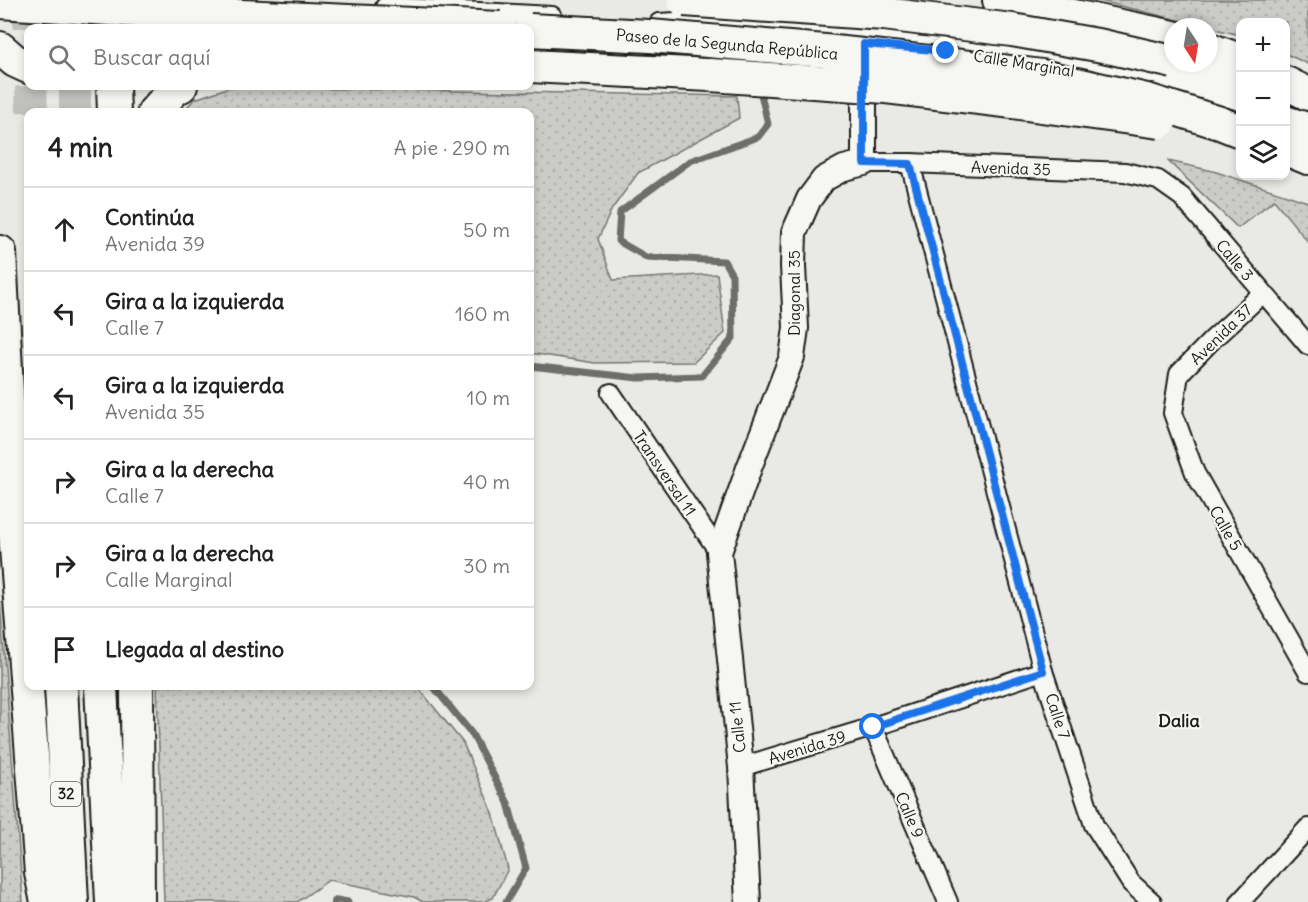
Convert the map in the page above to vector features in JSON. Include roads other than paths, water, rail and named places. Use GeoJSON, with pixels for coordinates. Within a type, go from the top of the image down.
{"type":"FeatureCollection","features":[{"type":"Feature","properties":{"kind":"highway"},"geometry":{"type":"LineString","coordinates":[[684,0],[884,14],[1012,30],[1103,46],[1164,60]]}},
{"type":"Feature","properties":{"kind":"highway"},"geometry":{"type":"LineString","coordinates":[[999,0],[1164,35]]}},
{"type":"Feature","properties":{"kind":"highway"},"geometry":{"type":"LineString","coordinates":[[0,2],[416,24]]}},
{"type":"Feature","properties":{"kind":"highway"},"geometry":{"type":"LineString","coordinates":[[156,7],[256,24]]}},
{"type":"Feature","properties":{"kind":"highway","name":"Paseo de la Segunda República"},"geometry":{"type":"LineString","coordinates":[[534,30],[650,36],[825,51],[1042,76],[1147,100],[1236,129]]}},
{"type":"Feature","properties":{"kind":"highway"},"geometry":{"type":"LineString","coordinates":[[0,48],[15,61],[24,65]]}},
{"type":"Feature","properties":{"kind":"highway"},"geometry":{"type":"LineString","coordinates":[[1218,51],[1236,58]]}},
{"type":"Feature","properties":{"kind":"highway"},"geometry":{"type":"LineString","coordinates":[[534,66],[886,87],[1163,122],[1236,140]]}},
{"type":"Feature","properties":{"kind":"highway"},"geometry":{"type":"LineString","coordinates":[[1209,72],[1236,80]]}},
{"type":"Feature","properties":{"kind":"highway"},"geometry":{"type":"LineString","coordinates":[[1290,85],[1308,94]]}},
{"type":"Feature","properties":{"kind":"highway"},"geometry":{"type":"LineString","coordinates":[[113,90],[114,108]]}},
{"type":"Feature","properties":{"kind":"highway"},"geometry":{"type":"LineString","coordinates":[[158,108],[174,90]]}},
{"type":"Feature","properties":{"kind":"highway"},"geometry":{"type":"LineString","coordinates":[[1290,96],[1308,102]]}},
{"type":"Feature","properties":{"kind":"highway"},"geometry":{"type":"LineString","coordinates":[[0,252],[13,508],[24,651]]}},
{"type":"Feature","properties":{"kind":"highway"},"geometry":{"type":"LineString","coordinates":[[27,690],[41,873],[47,902]]}},
{"type":"Feature","properties":{"kind":"highway","name":"32"},"geometry":{"type":"LineString","coordinates":[[61,690],[72,902]]}},
{"type":"Feature","properties":{"kind":"highway","name":"32"},"geometry":{"type":"LineString","coordinates":[[101,690],[112,902]]}},
{"type":"Feature","properties":{"kind":"highway"},"geometry":{"type":"LineString","coordinates":[[136,690],[138,902]]}},
{"type":"Feature","properties":{"kind":"street"},"geometry":{"type":"LineString","coordinates":[[856,0],[862,37],[864,163]]}},
{"type":"Feature","properties":{"kind":"street","name":"Calle Marginal"},"geometry":{"type":"LineString","coordinates":[[156,7],[444,9],[862,37],[958,39],[1133,71],[1236,100]]}},
{"type":"Feature","properties":{"kind":"street","name":"Calle Marginal"},"geometry":{"type":"LineString","coordinates":[[862,37],[1055,67],[1139,84],[1236,114]]}},
{"type":"Feature","properties":{"kind":"street"},"geometry":{"type":"LineString","coordinates":[[1290,116],[1308,122]]}},
{"type":"Feature","properties":{"kind":"street"},"geometry":{"type":"LineString","coordinates":[[1290,136],[1299,151]]}},
{"type":"Feature","properties":{"kind":"street","name":"Avenida 35"},"geometry":{"type":"LineString","coordinates":[[864,163],[1125,172],[1158,180]]}},
{"type":"Feature","properties":{"kind":"street","name":"Diagonal 35"},"geometry":{"type":"LineString","coordinates":[[719,552],[792,357],[796,328],[794,233],[809,200],[824,179],[844,168],[864,163]]}},
{"type":"Feature","properties":{"kind":"street","name":"Calle 7"},"geometry":{"type":"LineString","coordinates":[[910,164],[1043,671],[1094,825],[1131,883],[1152,902]]}},
{"type":"Feature","properties":{"kind":"street","name":"Calle 3"},"geometry":{"type":"LineString","coordinates":[[1158,180],[1182,197],[1308,345]]}},
{"type":"Feature","properties":{"kind":"street","name":"Avenida 37"},"geometry":{"type":"LineString","coordinates":[[1179,374],[1263,293]]}},
{"type":"Feature","properties":{"kind":"street","name":"Calle 5"},"geometry":{"type":"LineString","coordinates":[[1179,374],[1173,413],[1195,473],[1308,672]]}},
{"type":"Feature","properties":{"kind":"street","name":"Transversal 11"},"geometry":{"type":"LineString","coordinates":[[611,393],[719,552]]}},
{"type":"Feature","properties":{"kind":"street","name":"Calle 11"},"geometry":{"type":"LineString","coordinates":[[719,552],[741,767],[748,902]]}},
{"type":"Feature","properties":{"kind":"street","name":"Avenida 39"},"geometry":{"type":"LineString","coordinates":[[741,767],[873,727],[1043,671]]}},
{"type":"Feature","properties":{"kind":"street","name":"Calle 9"},"geometry":{"type":"LineString","coordinates":[[873,727],[948,902]]}},
{"type":"Feature","properties":{"kind":"street"},"geometry":{"type":"LineString","coordinates":[[1240,902],[1308,828]]}},
{"type":"Feature","properties":{"kind":"waterway"},"geometry":{"type":"LineString","coordinates":[[534,366],[638,378],[702,376],[733,338],[732,275],[724,261],[646,257],[618,241],[620,212],[690,161],[758,137],[768,124],[759,86]]}},
{"type":"Feature","properties":{"kind":"waterway"},"geometry":{"type":"LineString","coordinates":[[436,690],[472,734],[508,803],[526,868],[506,902]]}},
{"type":"Feature","properties":{"kind":"waterway"},"geometry":{"type":"LineString","coordinates":[[334,902],[337,900],[348,902]]}},
{"type":"Feature","properties":{"kind":"tunnel"},"geometry":{"type":"LineString","coordinates":[[29,0],[29,24]]}},
{"type":"Feature","properties":{"kind":"tunnel"},"geometry":{"type":"LineString","coordinates":[[31,90],[32,108]]}},
{"type":"Feature","properties":{"kind":"tunnel"},"geometry":{"type":"LineString","coordinates":[[75,90],[75,108]]}},
{"type":"Feature","properties":{"kind":"district","name":"Dalia"},"geometry":{"type":"Point","coordinates":[1179,721]}}]}
